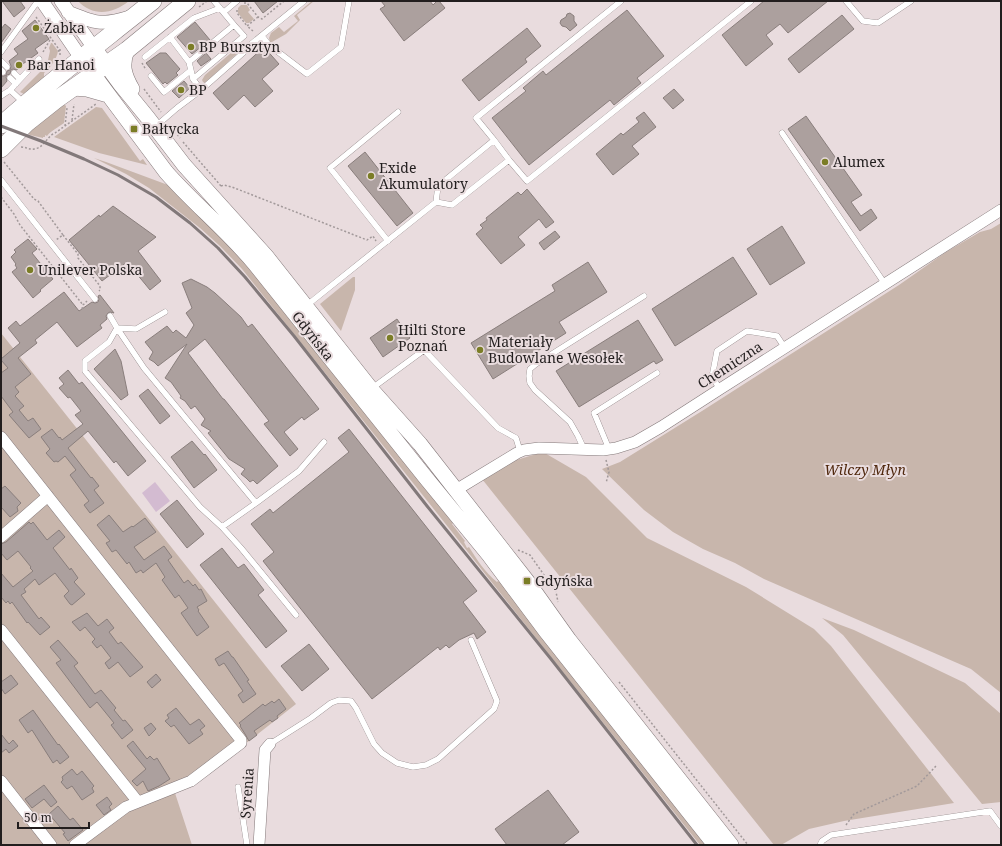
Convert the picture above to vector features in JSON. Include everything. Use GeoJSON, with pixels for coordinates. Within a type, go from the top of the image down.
{"type":"FeatureCollection","features":[{"type":"Feature","properties":{"kind":"main road"},"geometry":{"type":"LineString","coordinates":[[1,124],[24,103],[153,1]]}},
{"type":"Feature","properties":{"kind":"main road"},"geometry":{"type":"LineString","coordinates":[[74,94],[100,69],[127,50],[188,1]]}},
{"type":"Feature","properties":{"kind":"main road","name":"Gdyńska"},"geometry":{"type":"LineString","coordinates":[[127,50],[123,67],[125,76],[152,122]]}},
{"type":"Feature","properties":{"kind":"main road","name":"Gdyńska"},"geometry":{"type":"LineString","coordinates":[[88,53],[100,69],[121,85],[152,122],[184,165],[266,256],[371,389],[420,444],[527,582],[569,640],[731,845]]}},
{"type":"Feature","properties":{"kind":"main road","name":"Gdyńska"},"geometry":{"type":"LineString","coordinates":[[100,69],[104,98],[166,172],[230,235],[256,264],[489,555],[564,654],[715,845]]}},
{"type":"Feature","properties":{"kind":"main road"},"geometry":{"type":"LineString","coordinates":[[9,149],[28,123],[56,100],[87,89],[104,98]]}},
{"type":"Feature","properties":{"kind":"street","name":"Gdyńska"},"geometry":{"type":"LineString","coordinates":[[41,1],[88,53]]}},
{"type":"Feature","properties":{"kind":"street","name":"Gdyńska"},"geometry":{"type":"LineString","coordinates":[[64,6],[88,53]]}},
{"type":"Feature","properties":{"kind":"street"},"geometry":{"type":"LineString","coordinates":[[64,6],[88,20],[98,22],[122,20],[135,16]]}},
{"type":"Feature","properties":{"kind":"street","name":"Chemiczna"},"geometry":{"type":"LineString","coordinates":[[456,490],[520,451],[539,448],[606,450],[628,445],[642,438],[1001,210]]}},
{"type":"Feature","properties":{"kind":"street"},"geometry":{"type":"LineString","coordinates":[[1,437],[241,740],[241,743],[190,781],[126,807],[75,845]]}},
{"type":"Feature","properties":{"kind":"street"},"geometry":{"type":"LineString","coordinates":[[426,478],[456,490],[454,512]]}},
{"type":"Feature","properties":{"kind":"street"},"geometry":{"type":"LineString","coordinates":[[1,537],[48,496]]}},
{"type":"Feature","properties":{"kind":"street"},"geometry":{"type":"LineString","coordinates":[[1,630],[138,802]]}},
{"type":"Feature","properties":{"kind":"street","name":"Syrenia"},"geometry":{"type":"LineString","coordinates":[[259,845],[265,750],[270,744]]}},
{"type":"Feature","properties":{"kind":"street"},"geometry":{"type":"LineString","coordinates":[[1,781],[51,845]]}},
{"type":"Feature","properties":{"kind":"lane"},"geometry":{"type":"LineString","coordinates":[[1,52],[31,10],[41,1]]}},
{"type":"Feature","properties":{"kind":"lane"},"geometry":{"type":"LineString","coordinates":[[214,1],[250,45]]}},
{"type":"Feature","properties":{"kind":"lane"},"geometry":{"type":"LineString","coordinates":[[152,122],[177,108],[201,90],[244,53],[250,45],[304,1]]}},
{"type":"Feature","properties":{"kind":"lane"},"geometry":{"type":"LineString","coordinates":[[262,36],[269,45],[307,74],[340,47],[349,1]]}},
{"type":"Feature","properties":{"kind":"lane"},"geometry":{"type":"LineString","coordinates":[[621,1],[476,118],[527,181],[751,1]]}},
{"type":"Feature","properties":{"kind":"lane"},"geometry":{"type":"LineString","coordinates":[[846,1],[863,21],[878,23],[911,1]]}},
{"type":"Feature","properties":{"kind":"lane"},"geometry":{"type":"LineString","coordinates":[[145,57],[194,18],[222,10],[239,2]]}},
{"type":"Feature","properties":{"kind":"lane"},"geometry":{"type":"LineString","coordinates":[[190,62],[234,25]]}},
{"type":"Feature","properties":{"kind":"lane"},"geometry":{"type":"LineString","coordinates":[[192,79],[244,36]]}},
{"type":"Feature","properties":{"kind":"lane"},"geometry":{"type":"LineString","coordinates":[[170,37],[190,62],[192,79],[201,90]]}},
{"type":"Feature","properties":{"kind":"lane"},"geometry":{"type":"LineString","coordinates":[[1,95],[9,91],[39,59]]}},
{"type":"Feature","properties":{"kind":"lane"},"geometry":{"type":"LineString","coordinates":[[1,61],[3,70]]}},
{"type":"Feature","properties":{"kind":"lane"},"geometry":{"type":"LineString","coordinates":[[151,76],[164,92],[190,71]]}},
{"type":"Feature","properties":{"kind":"lane"},"geometry":{"type":"LineString","coordinates":[[16,84],[12,76],[20,79]]}},
{"type":"Feature","properties":{"kind":"lane"},"geometry":{"type":"LineString","coordinates":[[2,86],[24,103]]}},
{"type":"Feature","properties":{"kind":"lane"},"geometry":{"type":"LineString","coordinates":[[388,241],[330,168],[398,112]]}},
{"type":"Feature","properties":{"kind":"lane"},"geometry":{"type":"LineString","coordinates":[[782,133],[885,284]]}},
{"type":"Feature","properties":{"kind":"lane"},"geometry":{"type":"LineString","coordinates":[[306,306],[436,202],[438,186],[494,140]]}},
{"type":"Feature","properties":{"kind":"lane"},"geometry":{"type":"LineString","coordinates":[[436,202],[452,205],[509,160]]}},
{"type":"Feature","properties":{"kind":"lane"},"geometry":{"type":"LineString","coordinates":[[1,180],[95,298]]}},
{"type":"Feature","properties":{"kind":"lane"},"geometry":{"type":"LineString","coordinates":[[584,450],[570,422],[535,390],[530,383],[530,369],[644,296]]}},
{"type":"Feature","properties":{"kind":"lane"},"geometry":{"type":"LineString","coordinates":[[117,328],[136,329],[165,312]]}},
{"type":"Feature","properties":{"kind":"lane"},"geometry":{"type":"LineString","coordinates":[[110,316],[144,368],[256,503]]}},
{"type":"Feature","properties":{"kind":"lane"},"geometry":{"type":"LineString","coordinates":[[117,328],[108,342],[85,361],[85,371],[200,507],[222,527],[241,548],[296,615]]}},
{"type":"Feature","properties":{"kind":"lane"},"geometry":{"type":"LineString","coordinates":[[720,389],[712,377],[717,351],[747,331],[777,336],[785,348]]}},
{"type":"Feature","properties":{"kind":"lane"},"geometry":{"type":"LineString","coordinates":[[371,389],[424,350],[498,428],[516,438],[520,451]]}},
{"type":"Feature","properties":{"kind":"lane"},"geometry":{"type":"LineString","coordinates":[[606,450],[594,413],[658,373]]}},
{"type":"Feature","properties":{"kind":"lane"},"geometry":{"type":"LineString","coordinates":[[222,527],[299,471],[324,442]]}},
{"type":"Feature","properties":{"kind":"lane"},"geometry":{"type":"LineString","coordinates":[[270,744],[312,718],[331,703],[339,700],[351,701],[374,744],[382,753],[397,763],[414,767],[426,765],[438,759],[494,709],[497,701],[470,640]]}},
{"type":"Feature","properties":{"kind":"lane"},"geometry":{"type":"LineString","coordinates":[[238,787],[247,845]]}},
{"type":"Feature","properties":{"kind":"lane"},"geometry":{"type":"LineString","coordinates":[[820,845],[822,841],[831,835],[990,811],[1001,826]]}},
{"type":"Feature","properties":{"kind":"path"},"geometry":{"type":"LineString","coordinates":[[204,4],[207,1]]}},
{"type":"Feature","properties":{"kind":"path"},"geometry":{"type":"LineString","coordinates":[[239,2],[247,2],[258,17],[262,19],[284,1]]}},
{"type":"Feature","properties":{"kind":"path"},"geometry":{"type":"LineString","coordinates":[[237,8],[237,13],[253,31]]}},
{"type":"Feature","properties":{"kind":"path"},"geometry":{"type":"LineString","coordinates":[[31,10],[58,48],[60,56]]}},
{"type":"Feature","properties":{"kind":"path"},"geometry":{"type":"LineString","coordinates":[[247,26],[258,17]]}},
{"type":"Feature","properties":{"kind":"path"},"geometry":{"type":"LineString","coordinates":[[39,59],[51,38]]}},
{"type":"Feature","properties":{"kind":"path"},"geometry":{"type":"LineString","coordinates":[[145,57],[141,64],[151,76]]}},
{"type":"Feature","properties":{"kind":"path"},"geometry":{"type":"LineString","coordinates":[[72,121],[74,94]]}},
{"type":"Feature","properties":{"kind":"path"},"geometry":{"type":"LineString","coordinates":[[9,149],[23,147],[34,149],[37,148],[51,135],[104,98]]}},
{"type":"Feature","properties":{"kind":"path"},"geometry":{"type":"LineString","coordinates":[[65,126],[67,106]]}},
{"type":"Feature","properties":{"kind":"path"},"geometry":{"type":"LineString","coordinates":[[1,165],[4,162],[34,199],[38,201],[63,235],[51,244]]}},
{"type":"Feature","properties":{"kind":"path"},"geometry":{"type":"LineString","coordinates":[[221,186],[224,185],[232,187],[367,240],[373,236],[376,242]]}},
{"type":"Feature","properties":{"kind":"path"},"geometry":{"type":"LineString","coordinates":[[1,197],[14,214],[20,225],[82,305]]}},
{"type":"Feature","properties":{"kind":"path"},"geometry":{"type":"LineString","coordinates":[[606,450],[609,472],[606,483]]}},
{"type":"Feature","properties":{"kind":"path"},"geometry":{"type":"LineString","coordinates":[[517,549],[530,555],[556,592],[558,604]]}},
{"type":"Feature","properties":{"kind":"path"},"geometry":{"type":"LineString","coordinates":[[841,834],[854,814],[917,786],[937,765]]}},
{"type":"Feature","properties":{"kind":"green space"},"geometry":{"type":"Polygon","coordinates":[[[78,1],[129,1],[116,9],[103,12],[90,10],[78,1]]]}},
{"type":"Feature","properties":{"kind":"green space"},"geometry":{"type":"Polygon","coordinates":[[[314,1],[297,15],[300,20],[286,34],[270,42],[269,38],[271,33],[279,27],[284,32],[298,21],[294,16],[314,1]]]}},
{"type":"Feature","properties":{"kind":"green space"},"geometry":{"type":"Polygon","coordinates":[[[241,5],[247,5],[250,10],[248,12],[254,19],[249,23],[246,23],[238,13],[238,8],[241,5]]]}},
{"type":"Feature","properties":{"kind":"green space"},"geometry":{"type":"Polygon","coordinates":[[[51,43],[58,51],[53,63],[44,73],[44,79],[24,94],[20,92],[47,65],[51,43]]]}},
{"type":"Feature","properties":{"kind":"green space"},"geometry":{"type":"Polygon","coordinates":[[[238,47],[241,50],[205,83],[203,82],[202,80],[205,75],[238,47]]]}},
{"type":"Feature","properties":{"kind":"green space"},"geometry":{"type":"Polygon","coordinates":[[[62,102],[66,106],[64,123],[47,136],[45,135],[43,138],[30,135],[26,132],[62,102]]]}},
{"type":"Feature","properties":{"kind":"green space"},"geometry":{"type":"Polygon","coordinates":[[[96,107],[102,108],[140,161],[143,159],[147,165],[99,153],[54,137],[96,107]]]}},
{"type":"Feature","properties":{"kind":"green space"},"geometry":{"type":"Polygon","coordinates":[[[94,158],[168,185],[232,246],[454,522],[452,524],[465,541],[464,542],[467,548],[469,547],[489,574],[497,582],[498,581],[502,584],[707,845],[700,845],[242,269],[200,228],[149,188],[126,174],[94,158]]]}},
{"type":"Feature","properties":{"kind":"green space","name":"Wilczy Młyn"},"geometry":{"type":"Polygon","coordinates":[[[1001,223],[1001,693],[971,669],[764,579],[735,563],[703,549],[673,532],[644,510],[602,469],[620,462],[702,411],[899,285],[946,252],[980,232],[991,229],[1001,223]]]}},
{"type":"Feature","properties":{"kind":"green space"},"geometry":{"type":"Polygon","coordinates":[[[353,277],[355,277],[355,290],[341,331],[320,304],[353,277]]]}},
{"type":"Feature","properties":{"kind":"green space"},"geometry":{"type":"Polygon","coordinates":[[[1,333],[296,704],[240,748],[174,790],[192,845],[1,845],[1,333]]]}},
{"type":"Feature","properties":{"kind":"green space"},"geometry":{"type":"Polygon","coordinates":[[[543,452],[586,477],[647,538],[746,587],[814,629],[831,646],[954,803],[844,821],[809,829],[781,845],[774,845],[482,479],[513,461],[543,452]]]}},
{"type":"Feature","properties":{"kind":"green space"},"geometry":{"type":"Polygon","coordinates":[[[822,618],[854,630],[965,683],[1001,714],[1001,802],[982,804],[843,635],[822,618]]]}},
{"type":"Feature","properties":{"kind":"shaded area"},"geometry":{"type":"Polygon","coordinates":[[[155,482],[170,501],[156,512],[142,493],[155,482]]]}},
{"type":"Feature","properties":{"kind":"building"},"geometry":{"type":"Polygon","coordinates":[[[2,1],[20,1],[25,8],[14,17],[2,1]]]}},
{"type":"Feature","properties":{"kind":"building"},"geometry":{"type":"Polygon","coordinates":[[[254,1],[278,1],[263,13],[254,1]]]}},
{"type":"Feature","properties":{"kind":"building"},"geometry":{"type":"Polygon","coordinates":[[[381,1],[430,1],[433,5],[439,1],[445,8],[404,41],[380,9],[385,6],[381,1]]]}},
{"type":"Feature","properties":{"kind":"building"},"geometry":{"type":"Polygon","coordinates":[[[764,1],[828,1],[788,33],[780,24],[766,35],[773,44],[746,66],[722,35],[764,1]]]}},
{"type":"Feature","properties":{"kind":"building"},"geometry":{"type":"Polygon","coordinates":[[[627,10],[664,56],[637,78],[641,83],[614,105],[610,100],[529,165],[492,118],[526,91],[523,88],[543,71],[546,75],[627,10]]]}},
{"type":"Feature","properties":{"kind":"building"},"geometry":{"type":"Polygon","coordinates":[[[570,13],[574,16],[574,21],[577,25],[570,31],[560,23],[567,14],[570,13]]]}},
{"type":"Feature","properties":{"kind":"building"},"geometry":{"type":"Polygon","coordinates":[[[842,15],[854,29],[799,73],[788,59],[842,15]]]}},
{"type":"Feature","properties":{"kind":"building"},"geometry":{"type":"Polygon","coordinates":[[[35,20],[49,39],[35,49],[38,53],[20,66],[17,70],[11,70],[10,74],[6,77],[7,81],[1,88],[1,76],[6,75],[7,71],[10,70],[11,66],[9,61],[18,54],[14,49],[28,39],[22,31],[35,20]]]}},
{"type":"Feature","properties":{"kind":"building"},"geometry":{"type":"Polygon","coordinates":[[[195,22],[210,40],[192,54],[177,37],[195,22]]]}},
{"type":"Feature","properties":{"kind":"building"},"geometry":{"type":"Polygon","coordinates":[[[5,24],[11,29],[1,43],[1,29],[5,24]]]}},
{"type":"Feature","properties":{"kind":"building"},"geometry":{"type":"Polygon","coordinates":[[[527,28],[541,46],[525,59],[527,62],[479,101],[462,80],[527,28]]]}},
{"type":"Feature","properties":{"kind":"building"},"geometry":{"type":"Polygon","coordinates":[[[264,47],[279,64],[262,79],[273,91],[255,107],[244,95],[228,110],[213,93],[264,47]]]}},
{"type":"Feature","properties":{"kind":"building"},"geometry":{"type":"Polygon","coordinates":[[[160,53],[166,53],[180,69],[176,73],[178,75],[167,84],[165,82],[163,84],[146,63],[160,53]]]}},
{"type":"Feature","properties":{"kind":"building"},"geometry":{"type":"Polygon","coordinates":[[[206,53],[211,59],[201,66],[197,61],[206,53]]]}},
{"type":"Feature","properties":{"kind":"building","name":"BP"},"geometry":{"type":"Polygon","coordinates":[[[184,81],[190,88],[179,98],[172,91],[184,81]]]}},
{"type":"Feature","properties":{"kind":"building"},"geometry":{"type":"Polygon","coordinates":[[[674,89],[684,100],[673,109],[663,98],[674,89]]]}},
{"type":"Feature","properties":{"kind":"building"},"geometry":{"type":"Polygon","coordinates":[[[644,112],[656,127],[632,146],[639,154],[613,175],[596,154],[621,133],[623,135],[639,122],[636,118],[644,112]]]}},
{"type":"Feature","properties":{"kind":"building","name":"Alumex"},"geometry":{"type":"Polygon","coordinates":[[[806,116],[862,195],[851,202],[861,216],[871,209],[877,218],[860,231],[788,129],[806,116]]]}},
{"type":"Feature","properties":{"kind":"building"},"geometry":{"type":"Polygon","coordinates":[[[365,152],[413,213],[397,226],[348,166],[365,152]]]}},
{"type":"Feature","properties":{"kind":"building"},"geometry":{"type":"Polygon","coordinates":[[[527,189],[554,222],[546,228],[539,219],[518,237],[525,245],[501,264],[476,234],[483,228],[480,225],[487,220],[486,218],[518,192],[521,195],[527,189]]]}},
{"type":"Feature","properties":{"kind":"building"},"geometry":{"type":"Polygon","coordinates":[[[113,206],[156,237],[138,251],[161,281],[150,290],[127,262],[102,281],[69,240],[99,215],[100,217],[113,206]]]}},
{"type":"Feature","properties":{"kind":"building"},"geometry":{"type":"Polygon","coordinates":[[[782,226],[805,263],[770,285],[747,249],[782,226]]]}},
{"type":"Feature","properties":{"kind":"building"},"geometry":{"type":"Polygon","coordinates":[[[555,231],[560,237],[544,250],[539,243],[555,231]]]}},
{"type":"Feature","properties":{"kind":"building","name":"Unilever Polska"},"geometry":{"type":"Polygon","coordinates":[[[28,239],[37,249],[32,253],[53,279],[33,298],[12,272],[17,268],[11,257],[16,252],[14,250],[28,239]]]}},
{"type":"Feature","properties":{"kind":"building"},"geometry":{"type":"Polygon","coordinates":[[[733,257],[757,294],[675,346],[652,309],[733,257]]]}},
{"type":"Feature","properties":{"kind":"building"},"geometry":{"type":"Polygon","coordinates":[[[588,262],[607,292],[559,322],[566,333],[493,379],[471,343],[555,291],[552,285],[588,262]]]}},
{"type":"Feature","properties":{"kind":"building"},"geometry":{"type":"Polygon","coordinates":[[[191,279],[215,293],[241,317],[248,327],[252,324],[319,409],[304,420],[302,417],[284,432],[298,449],[290,456],[264,424],[269,421],[205,339],[188,353],[223,399],[278,466],[257,484],[253,480],[250,482],[241,474],[245,469],[229,459],[208,433],[211,431],[201,425],[205,419],[195,406],[191,409],[185,401],[180,398],[181,396],[171,382],[165,378],[187,344],[158,366],[149,359],[153,352],[145,342],[167,326],[173,333],[176,330],[186,338],[194,325],[186,313],[192,308],[182,283],[191,279]]]}},
{"type":"Feature","properties":{"kind":"building"},"geometry":{"type":"Polygon","coordinates":[[[64,292],[79,311],[92,302],[98,302],[98,296],[100,295],[114,313],[108,313],[106,316],[107,319],[100,325],[102,328],[77,347],[57,322],[35,340],[37,343],[18,358],[31,374],[15,387],[19,392],[15,396],[24,406],[19,410],[28,421],[33,418],[41,429],[29,438],[9,415],[13,412],[1,396],[1,373],[8,368],[1,359],[20,343],[8,328],[16,321],[20,326],[64,292]]]}},
{"type":"Feature","properties":{"kind":"building","name":"Hilti Store Poznań"},"geometry":{"type":"Polygon","coordinates":[[[397,319],[410,338],[383,357],[370,338],[397,319]]]}},
{"type":"Feature","properties":{"kind":"building"},"geometry":{"type":"Polygon","coordinates":[[[638,320],[663,360],[656,364],[654,361],[579,407],[556,371],[638,320]]]}},
{"type":"Feature","properties":{"kind":"building"},"geometry":{"type":"Polygon","coordinates":[[[115,349],[121,361],[128,395],[121,400],[94,369],[115,349]]]}},
{"type":"Feature","properties":{"kind":"building"},"geometry":{"type":"Polygon","coordinates":[[[68,370],[79,384],[82,382],[146,461],[128,476],[116,461],[114,463],[88,431],[68,448],[99,486],[94,490],[104,503],[90,513],[84,505],[89,501],[70,475],[76,470],[65,456],[58,462],[54,462],[46,453],[50,449],[41,437],[52,429],[62,440],[83,424],[75,415],[81,411],[70,397],[68,398],[59,388],[64,384],[59,378],[68,370]]]}},
{"type":"Feature","properties":{"kind":"building"},"geometry":{"type":"Polygon","coordinates":[[[148,389],[170,416],[160,424],[139,396],[148,389]]]}},
{"type":"Feature","properties":{"kind":"building"},"geometry":{"type":"Polygon","coordinates":[[[349,429],[477,591],[463,602],[486,632],[477,639],[474,633],[459,640],[449,648],[446,645],[440,650],[438,647],[372,699],[263,561],[274,552],[251,524],[270,509],[273,513],[349,452],[338,438],[349,429]]]}},
{"type":"Feature","properties":{"kind":"building"},"geometry":{"type":"Polygon","coordinates":[[[192,441],[204,455],[205,454],[217,470],[194,488],[171,457],[192,441]]]}},
{"type":"Feature","properties":{"kind":"building"},"geometry":{"type":"Polygon","coordinates":[[[5,486],[21,503],[17,507],[18,511],[10,517],[1,507],[1,489],[5,486]]]}},
{"type":"Feature","properties":{"kind":"building"},"geometry":{"type":"Polygon","coordinates":[[[177,500],[204,534],[187,548],[160,514],[177,500]]]}},
{"type":"Feature","properties":{"kind":"building"},"geometry":{"type":"Polygon","coordinates":[[[109,515],[123,532],[145,518],[156,532],[134,547],[144,560],[164,546],[172,557],[168,560],[184,583],[188,580],[193,586],[195,584],[199,590],[201,589],[207,601],[197,607],[199,610],[198,611],[209,627],[197,636],[181,613],[188,608],[179,595],[175,598],[162,580],[165,577],[156,563],[143,573],[141,570],[136,573],[129,562],[127,564],[116,550],[112,552],[106,543],[110,541],[97,525],[109,515]]]}},
{"type":"Feature","properties":{"kind":"building"},"geometry":{"type":"Polygon","coordinates":[[[29,522],[31,524],[33,522],[47,540],[59,530],[65,537],[53,548],[78,578],[74,582],[85,594],[72,605],[70,604],[64,596],[69,591],[55,573],[39,585],[35,579],[24,589],[26,592],[21,595],[39,619],[41,617],[50,627],[40,635],[28,622],[27,623],[12,602],[10,604],[8,601],[6,603],[1,597],[1,573],[13,587],[33,571],[18,551],[7,560],[1,553],[1,544],[6,542],[29,522]]]}},
{"type":"Feature","properties":{"kind":"building"},"geometry":{"type":"Polygon","coordinates":[[[222,548],[238,568],[244,564],[264,590],[258,595],[287,631],[266,648],[200,565],[222,548]]]}},
{"type":"Feature","properties":{"kind":"building"},"geometry":{"type":"Polygon","coordinates":[[[87,613],[98,626],[107,619],[114,628],[109,632],[118,644],[121,642],[143,667],[130,677],[118,662],[109,669],[105,663],[111,658],[101,645],[97,648],[92,642],[95,639],[85,627],[80,631],[72,622],[87,613]]]}},
{"type":"Feature","properties":{"kind":"building"},"geometry":{"type":"Polygon","coordinates":[[[58,640],[78,663],[74,666],[95,694],[101,690],[116,708],[114,710],[133,730],[122,739],[111,725],[114,723],[97,702],[90,708],[56,663],[61,660],[50,647],[58,640]]]}},
{"type":"Feature","properties":{"kind":"building"},"geometry":{"type":"Polygon","coordinates":[[[309,644],[329,669],[302,691],[281,666],[309,644]]]}},
{"type":"Feature","properties":{"kind":"building"},"geometry":{"type":"Polygon","coordinates":[[[228,651],[249,680],[247,681],[256,694],[243,703],[238,695],[243,691],[224,663],[219,666],[215,659],[228,651]]]}},
{"type":"Feature","properties":{"kind":"building"},"geometry":{"type":"Polygon","coordinates":[[[156,674],[161,680],[152,688],[147,682],[156,674]]]}},
{"type":"Feature","properties":{"kind":"building"},"geometry":{"type":"Polygon","coordinates":[[[11,675],[18,684],[5,694],[1,688],[1,682],[11,675]]]}},
{"type":"Feature","properties":{"kind":"building"},"geometry":{"type":"Polygon","coordinates":[[[279,699],[286,709],[277,716],[278,718],[272,722],[270,720],[254,731],[257,735],[249,741],[239,723],[263,704],[265,706],[272,701],[274,703],[279,699]]]}},
{"type":"Feature","properties":{"kind":"building"},"geometry":{"type":"Polygon","coordinates":[[[176,708],[190,725],[199,719],[205,726],[200,730],[203,734],[189,744],[174,725],[171,727],[165,721],[169,718],[167,715],[176,708]]]}},
{"type":"Feature","properties":{"kind":"building"},"geometry":{"type":"Polygon","coordinates":[[[33,710],[58,745],[59,744],[69,757],[60,764],[57,760],[53,763],[32,730],[28,733],[19,720],[33,710]]]}},
{"type":"Feature","properties":{"kind":"building"},"geometry":{"type":"Polygon","coordinates":[[[151,723],[156,729],[149,736],[144,728],[151,723]]]}},
{"type":"Feature","properties":{"kind":"building"},"geometry":{"type":"Polygon","coordinates":[[[1,734],[9,744],[13,740],[18,746],[9,753],[6,749],[1,753],[1,734]]]}},
{"type":"Feature","properties":{"kind":"building"},"geometry":{"type":"Polygon","coordinates":[[[133,741],[147,759],[150,756],[154,760],[157,758],[170,779],[148,791],[143,781],[137,786],[132,781],[146,769],[127,746],[133,741]]]}},
{"type":"Feature","properties":{"kind":"building"},"geometry":{"type":"Polygon","coordinates":[[[72,769],[77,775],[82,771],[94,786],[92,788],[94,792],[82,800],[72,786],[67,789],[61,782],[63,780],[62,777],[72,769]]]}},
{"type":"Feature","properties":{"kind":"building"},"geometry":{"type":"Polygon","coordinates":[[[44,785],[57,802],[51,807],[44,799],[32,808],[25,799],[44,785]]]}},
{"type":"Feature","properties":{"kind":"building"},"geometry":{"type":"Polygon","coordinates":[[[548,790],[579,832],[562,845],[507,845],[495,829],[548,790]]]}},
{"type":"Feature","properties":{"kind":"building"},"geometry":{"type":"Polygon","coordinates":[[[107,797],[112,804],[109,807],[111,810],[104,815],[96,805],[107,797]]]}},
{"type":"Feature","properties":{"kind":"building"},"geometry":{"type":"Polygon","coordinates":[[[58,806],[70,820],[73,818],[83,830],[68,841],[63,834],[65,833],[49,814],[58,806]]]}},
{"type":"Feature","properties":{"kind":"railway"},"geometry":{"type":"LineString","coordinates":[[1,126],[84,159],[118,175],[156,197],[190,223],[218,248],[245,277],[294,336],[427,506],[551,659],[697,845]]}},
{"type":"Feature","properties":{"kind":"place","name":"Żabka"},"geometry":{"type":"Point","coordinates":[36,28]}},
{"type":"Feature","properties":{"kind":"place","name":"BP Bursztyn"},"geometry":{"type":"Point","coordinates":[191,47]}},
{"type":"Feature","properties":{"kind":"place","name":"Bar Hanoi"},"geometry":{"type":"Point","coordinates":[19,65]}},
{"type":"Feature","properties":{"kind":"place","name":"BP"},"geometry":{"type":"Point","coordinates":[181,90]}},
{"type":"Feature","properties":{"kind":"place","name":"Bałtycka"},"geometry":{"type":"Point","coordinates":[134,129]}},
{"type":"Feature","properties":{"kind":"place","name":"Alumex"},"geometry":{"type":"Point","coordinates":[825,162]}},
{"type":"Feature","properties":{"kind":"place","name":"Exide Akumulatory"},"geometry":{"type":"Point","coordinates":[371,176]}},
{"type":"Feature","properties":{"kind":"place","name":"Unilever Polska"},"geometry":{"type":"Point","coordinates":[30,270]}},
{"type":"Feature","properties":{"kind":"place","name":"Hilti Store Poznań"},"geometry":{"type":"Point","coordinates":[390,338]}},
{"type":"Feature","properties":{"kind":"place","name":"Materiały Budowlane Wesołek"},"geometry":{"type":"Point","coordinates":[480,350]}},
{"type":"Feature","properties":{"kind":"place","name":"Gdyńska"},"geometry":{"type":"Point","coordinates":[527,581]}}]}
